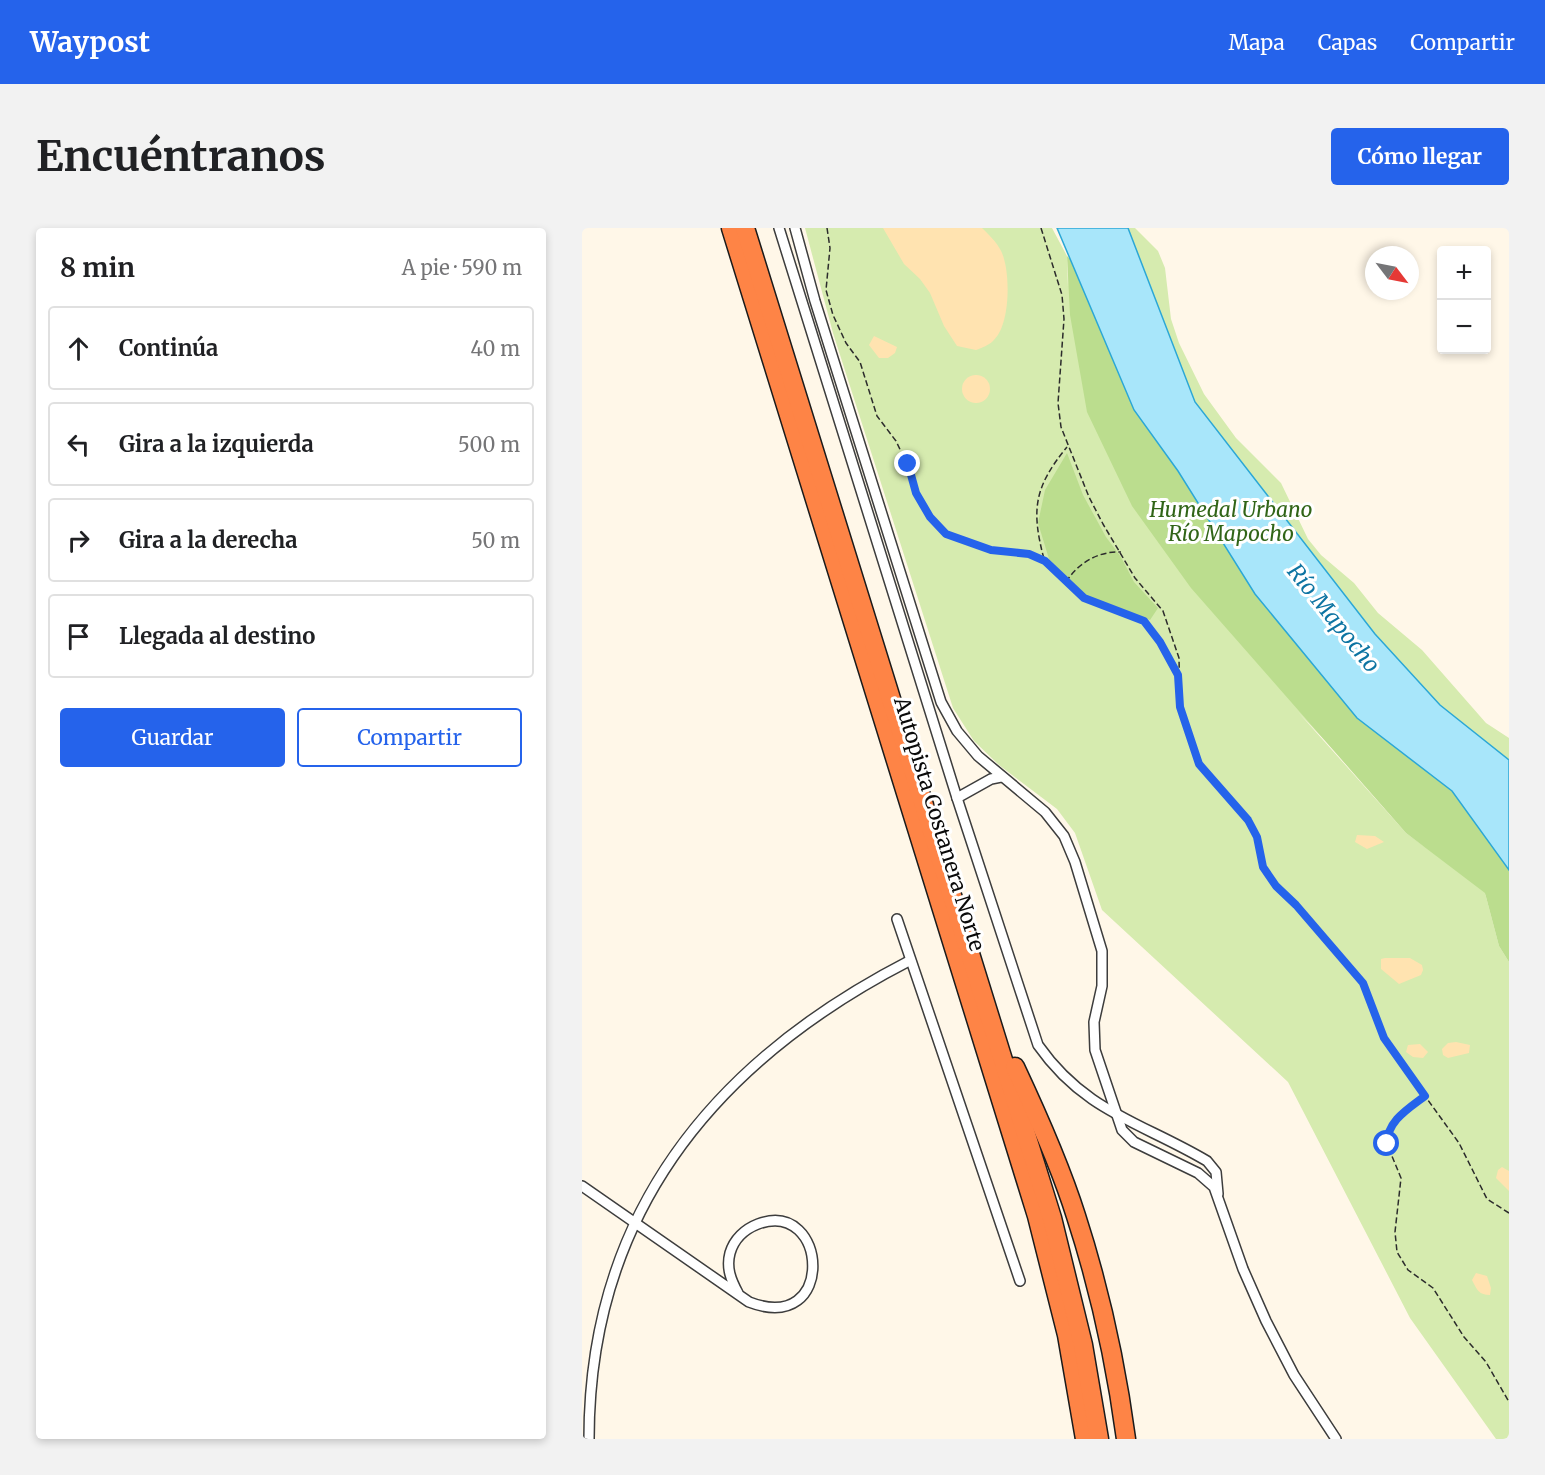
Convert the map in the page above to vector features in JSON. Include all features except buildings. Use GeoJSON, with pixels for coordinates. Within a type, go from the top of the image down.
{"type":"FeatureCollection","features":[{"type":"Feature","properties":{"kind":"highway"},"geometry":{"type":"LineString","coordinates":[[718,228],[740,290],[778,380]]}},
{"type":"Feature","properties":{"kind":"highway","name":"Autopista Costanera Norte"},"geometry":{"type":"LineString","coordinates":[[731,228],[1037,1216],[1067,1335],[1085,1439]]}},
{"type":"Feature","properties":{"kind":"highway","name":"Autopista Costanera Norte"},"geometry":{"type":"LineString","coordinates":[[745,228],[1064,1264],[1083,1345],[1099,1439]]}},
{"type":"Feature","properties":{"kind":"highway"},"geometry":{"type":"LineString","coordinates":[[759,228],[769,309]]}},
{"type":"Feature","properties":{"kind":"highway"},"geometry":{"type":"LineString","coordinates":[[989,1015],[1047,1138],[1076,1215],[1100,1306],[1126,1439]]}},
{"type":"Feature","properties":{"kind":"highway"},"geometry":{"type":"LineString","coordinates":[[1118,1394],[1120,1439]]}},
{"type":"Feature","properties":{"kind":"street"},"geometry":{"type":"LineString","coordinates":[[1218,1196],[1218,1178],[1208,1161],[1116,1114],[1093,1102],[1076,1089],[1038,1045],[957,798],[780,230],[795,228],[815,302],[936,688],[957,731],[1001,777],[1053,820],[1073,855],[1102,951],[1102,986],[1094,1022],[1095,1050],[1116,1114],[1122,1130],[1130,1139],[1198,1173],[1214,1187],[1243,1269],[1266,1321],[1294,1375],[1336,1439]]}},
{"type":"Feature","properties":{"kind":"street"},"geometry":{"type":"LineString","coordinates":[[957,798],[991,779],[1001,777]]}},
{"type":"Feature","properties":{"kind":"street"},"geometry":{"type":"LineString","coordinates":[[897,919],[909,961],[1020,1281]]}},
{"type":"Feature","properties":{"kind":"street"},"geometry":{"type":"LineString","coordinates":[[589,1439],[590,1390],[597,1341],[613,1280],[635,1222],[674,1156],[705,1115],[745,1072],[790,1034],[837,1000],[909,961]]}},
{"type":"Feature","properties":{"kind":"street"},"geometry":{"type":"LineString","coordinates":[[582,1186],[749,1302],[763,1307],[777,1308],[791,1304],[803,1295],[814,1270],[814,1256],[809,1243],[800,1232],[782,1223],[761,1223],[747,1229],[737,1239],[730,1252],[728,1266],[731,1280],[738,1293]]}},
{"type":"Feature","properties":{"kind":"path"},"geometry":{"type":"LineString","coordinates":[[827,228],[830,248],[826,290],[833,315],[846,343],[860,362],[877,416],[908,464],[916,493],[930,517],[946,534],[991,550],[1029,554],[1045,561],[1084,598],[1144,621],[1160,642],[1178,675]]}},
{"type":"Feature","properties":{"kind":"path"},"geometry":{"type":"LineString","coordinates":[[1041,228],[1062,295],[1064,319],[1058,403],[1061,427],[1089,497],[1135,578],[1163,611],[1179,658],[1180,707],[1199,764],[1248,820],[1257,837],[1263,867],[1276,886],[1296,905],[1363,983],[1384,1038],[1459,1143],[1486,1199],[1509,1213]]}},
{"type":"Feature","properties":{"kind":"path"},"geometry":{"type":"LineString","coordinates":[[1045,561],[1035,519],[1038,499],[1048,475],[1068,447]]}},
{"type":"Feature","properties":{"kind":"path"},"geometry":{"type":"LineString","coordinates":[[1066,582],[1074,570],[1087,561],[1108,552],[1122,552]]}},
{"type":"Feature","properties":{"kind":"path"},"geometry":{"type":"LineString","coordinates":[[1425,1096],[1399,1117],[1387,1131],[1387,1144],[1401,1178],[1395,1232],[1397,1252],[1408,1270],[1432,1288],[1464,1337],[1486,1362],[1509,1402]]}},
{"type":"Feature","properties":{"kind":"green space"},"geometry":{"type":"Polygon","coordinates":[[[805,228],[1052,228],[1067,256],[1068,287],[1070,247],[1064,228],[1135,228],[1158,251],[1165,268],[1171,319],[1179,343],[1204,394],[1236,438],[1281,483],[1308,539],[1321,555],[1354,583],[1378,613],[1422,650],[1486,723],[1509,738],[1509,949],[1485,893],[1499,946],[1509,962],[1509,1439],[1496,1439],[1410,1318],[1288,1082],[1102,910],[1075,833],[1057,809],[999,765],[974,741],[953,708],[833,333],[805,228]],[[1298,712],[1406,833],[1425,847],[1298,712]]]}},
{"type":"Feature","properties":{"kind":"green space"},"geometry":{"type":"Polygon","coordinates":[[[1067,256],[1071,260],[1134,410],[1178,471],[1255,594],[1357,718],[1452,791],[1509,870],[1509,962],[1499,946],[1485,893],[1406,833],[1191,588],[1132,506],[1087,412],[1070,315],[1067,256]]]}},
{"type":"Feature","properties":{"kind":"green space"},"geometry":{"type":"Polygon","coordinates":[[[1067,453],[1083,495],[1106,537],[1121,557],[1134,582],[1158,608],[1150,620],[1084,595],[1049,559],[1038,523],[1045,490],[1067,453]]]}},
{"type":"Feature","properties":{"kind":"sand"},"geometry":{"type":"Polygon","coordinates":[[[883,228],[982,228],[989,235],[1003,254],[1008,290],[1003,325],[993,341],[976,350],[957,346],[944,326],[930,293],[920,279],[904,264],[883,228]]]}},
{"type":"Feature","properties":{"kind":"sand"},"geometry":{"type":"Polygon","coordinates":[[[874,336],[897,347],[895,353],[888,358],[879,358],[869,345],[874,336]]]}},
{"type":"Feature","properties":{"kind":"sand"},"geometry":{"type":"Polygon","coordinates":[[[976,375],[986,379],[990,389],[986,399],[976,403],[966,399],[962,389],[966,379],[976,375]]]}},
{"type":"Feature","properties":{"kind":"sand"},"geometry":{"type":"Polygon","coordinates":[[[1357,835],[1375,836],[1384,842],[1367,849],[1355,842],[1357,835]]]}},
{"type":"Feature","properties":{"kind":"sand"},"geometry":{"type":"Polygon","coordinates":[[[1410,958],[1422,965],[1423,970],[1421,975],[1399,984],[1381,969],[1381,959],[1410,958]]]}},
{"type":"Feature","properties":{"kind":"sand"},"geometry":{"type":"Polygon","coordinates":[[[1448,1043],[1470,1045],[1469,1053],[1448,1058],[1443,1055],[1442,1049],[1448,1043]]]}},
{"type":"Feature","properties":{"kind":"sand"},"geometry":{"type":"Polygon","coordinates":[[[1420,1044],[1428,1052],[1423,1058],[1413,1057],[1406,1052],[1408,1045],[1420,1044]]]}},
{"type":"Feature","properties":{"kind":"sand"},"geometry":{"type":"Polygon","coordinates":[[[1502,1167],[1509,1171],[1509,1191],[1496,1178],[1498,1170],[1502,1167]]]}},
{"type":"Feature","properties":{"kind":"sand"},"geometry":{"type":"Polygon","coordinates":[[[1476,1273],[1487,1276],[1491,1288],[1490,1295],[1483,1294],[1477,1289],[1472,1280],[1476,1273]]]}},
{"type":"Feature","properties":{"kind":"water","name":"Humedal Urbano Río Mapocho"},"geometry":{"type":"Polygon","coordinates":[[[1057,228],[1128,228],[1195,402],[1375,634],[1440,705],[1509,760],[1509,870],[1452,791],[1357,718],[1255,594],[1178,471],[1134,410],[1057,228]]]}},
{"type":"Feature","properties":{"kind":"route"},"geometry":{"type":"LineString","coordinates":[[908,464],[916,493],[930,517],[946,534],[991,550],[1029,554],[1045,561],[1084,598],[1144,621],[1160,642],[1178,675],[1180,707],[1199,764],[1248,820],[1257,837],[1263,867],[1276,886],[1296,905],[1363,983],[1375,1009],[1384,1038],[1398,1061],[1425,1096],[1399,1117],[1387,1131],[1387,1144]]}},
{"type":"Feature","properties":{"kind":"water label","name":"Río Mapocho"},"geometry":{"type":"Point","coordinates":[1334,618]}}]}
